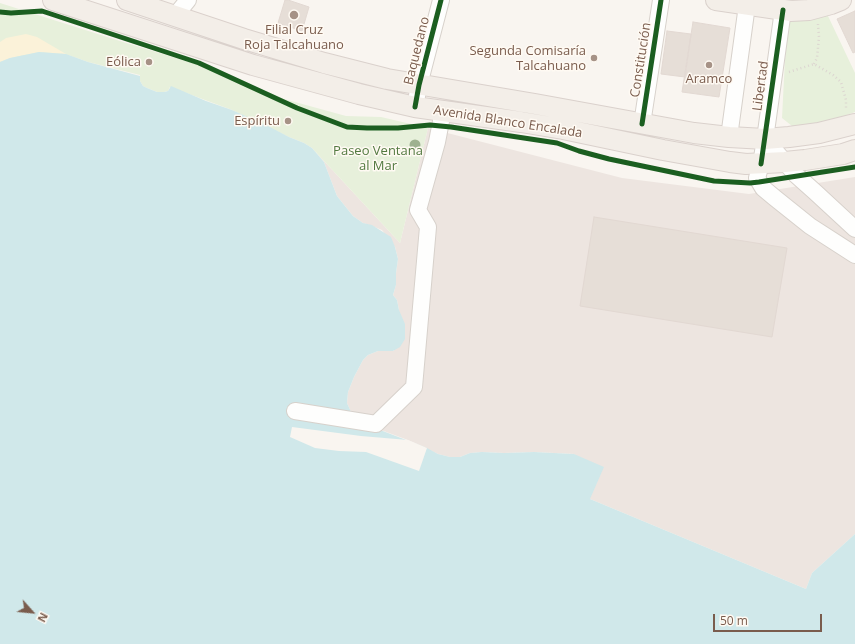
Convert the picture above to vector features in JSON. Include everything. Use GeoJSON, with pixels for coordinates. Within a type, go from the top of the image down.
{"type":"FeatureCollection","features":[{"type":"Feature","properties":{"kind":"main road","name":"Avenida Blanco Encalada"},"geometry":{"type":"LineString","coordinates":[[53,0],[260,67],[359,94],[415,107],[563,129],[663,150],[741,163],[761,164],[785,162],[824,157],[855,150]]}},
{"type":"Feature","properties":{"kind":"main road","name":"Avenida Blanco Encalada"},"geometry":{"type":"LineString","coordinates":[[127,0],[244,39],[387,80],[535,104],[694,133],[765,139],[819,133],[852,125]]}},
{"type":"Feature","properties":{"kind":"main road"},"geometry":{"type":"LineString","coordinates":[[716,0],[783,10],[800,11],[841,0]]}},
{"type":"Feature","properties":{"kind":"street"},"geometry":{"type":"LineString","coordinates":[[175,16],[188,0]]}},
{"type":"Feature","properties":{"kind":"street","name":"Baquedano"},"geometry":{"type":"LineString","coordinates":[[415,107],[441,0]]}},
{"type":"Feature","properties":{"kind":"street","name":"Constitución"},"geometry":{"type":"LineString","coordinates":[[642,124],[661,0]]}},
{"type":"Feature","properties":{"kind":"street"},"geometry":{"type":"LineString","coordinates":[[729,137],[746,5]]}},
{"type":"Feature","properties":{"kind":"street","name":"Libertad"},"geometry":{"type":"LineString","coordinates":[[783,10],[765,139],[757,178],[763,188],[810,226],[855,256]]}},
{"type":"Feature","properties":{"kind":"street"},"geometry":{"type":"LineString","coordinates":[[295,412],[376,424],[414,387],[428,227],[418,210],[437,142],[443,111]]}},
{"type":"Feature","properties":{"kind":"street"},"geometry":{"type":"LineString","coordinates":[[765,139],[796,176],[855,229]]}},
{"type":"Feature","properties":{"kind":"path"},"geometry":{"type":"LineString","coordinates":[[774,72],[786,73],[814,64],[817,58],[819,37],[818,7]]}},
{"type":"Feature","properties":{"kind":"path"},"geometry":{"type":"LineString","coordinates":[[814,64],[833,75],[841,82],[846,100],[846,116],[852,125]]}},
{"type":"Feature","properties":{"kind":"shaded area"},"geometry":{"type":"Polygon","coordinates":[[[428,128],[622,178],[749,194],[855,177],[855,534],[812,573],[806,589],[590,499],[574,454],[482,452],[470,453],[460,457],[450,457],[438,454],[408,440],[362,423],[352,414],[347,403],[348,392],[363,360],[368,355],[378,351],[394,351],[399,310],[397,300],[393,295],[396,285],[398,259],[395,247],[382,230],[363,223],[353,216],[337,196],[324,162],[312,148],[400,243],[428,128]]]}},
{"type":"Feature","properties":{"kind":"green space","name":"Paseo Ventana al Mar"},"geometry":{"type":"Polygon","coordinates":[[[0,3],[225,73],[284,99],[346,116],[381,117],[428,128],[400,243],[312,148],[232,110],[170,87],[168,91],[164,92],[157,92],[147,88],[143,86],[140,81],[140,75],[88,62],[68,55],[0,110],[0,3]]]}},
{"type":"Feature","properties":{"kind":"green space"},"geometry":{"type":"Polygon","coordinates":[[[828,16],[855,73],[855,112],[833,120],[792,126],[782,118],[787,20],[828,16]]]}},
{"type":"Feature","properties":{"kind":"sand"},"geometry":{"type":"Polygon","coordinates":[[[26,34],[37,37],[66,54],[39,52],[10,58],[0,62],[0,42],[6,38],[26,34]]]}},
{"type":"Feature","properties":{"kind":"water"},"geometry":{"type":"Polygon","coordinates":[[[39,52],[66,54],[88,62],[140,76],[140,81],[143,86],[157,92],[168,91],[171,86],[232,110],[304,143],[312,148],[324,162],[337,196],[353,216],[363,223],[372,225],[391,237],[398,259],[396,285],[393,295],[397,300],[399,310],[405,324],[405,339],[400,347],[393,351],[378,351],[368,355],[363,360],[354,377],[348,392],[347,403],[352,414],[362,423],[427,448],[438,454],[450,457],[460,457],[470,453],[482,452],[574,454],[604,467],[590,499],[806,589],[812,573],[855,534],[855,644],[0,644],[0,62],[10,58],[39,52]]]}},
{"type":"Feature","properties":{"kind":"pier"},"geometry":{"type":"Polygon","coordinates":[[[292,427],[361,436],[408,440],[427,448],[419,471],[366,452],[315,448],[290,437],[292,427]]]}},
{"type":"Feature","properties":{"kind":"building","name":"Filial Cruz Roja Talcahuano"},"geometry":{"type":"Polygon","coordinates":[[[285,0],[309,7],[302,31],[278,23],[285,0]]]}},
{"type":"Feature","properties":{"kind":"building"},"geometry":{"type":"Polygon","coordinates":[[[855,11],[855,52],[853,53],[837,19],[855,11]]]}},
{"type":"Feature","properties":{"kind":"building"},"geometry":{"type":"Polygon","coordinates":[[[693,22],[730,28],[719,97],[682,92],[693,22]]]}},
{"type":"Feature","properties":{"kind":"building"},"geometry":{"type":"Polygon","coordinates":[[[667,31],[691,34],[685,77],[661,74],[667,31]]]}},
{"type":"Feature","properties":{"kind":"building"},"geometry":{"type":"Polygon","coordinates":[[[594,217],[787,248],[772,337],[580,306],[594,217]]]}},
{"type":"Feature","properties":{"kind":"cycle path"},"geometry":{"type":"LineString","coordinates":[[415,107],[419,85],[441,0]]}},
{"type":"Feature","properties":{"kind":"cycle path"},"geometry":{"type":"LineString","coordinates":[[642,124],[661,0]]}},
{"type":"Feature","properties":{"kind":"cycle path"},"geometry":{"type":"LineString","coordinates":[[761,164],[783,10]]}},
{"type":"Feature","properties":{"kind":"cycle path"},"geometry":{"type":"LineString","coordinates":[[0,12],[11,13],[42,11],[199,63],[297,108],[347,127],[398,128],[430,125],[451,127],[557,143],[609,159],[714,181],[750,183],[855,167]]}},
{"type":"Feature","properties":{"kind":"place","name":"Filial Cruz Roja Talcahuano"},"geometry":{"type":"Point","coordinates":[294,15]}},
{"type":"Feature","properties":{"kind":"place","name":"Segunda Comisaría Talcahuano"},"geometry":{"type":"Point","coordinates":[594,58]}},
{"type":"Feature","properties":{"kind":"place","name":"Eólica"},"geometry":{"type":"Point","coordinates":[149,62]}},
{"type":"Feature","properties":{"kind":"place","name":"Aramco"},"geometry":{"type":"Point","coordinates":[709,65]}},
{"type":"Feature","properties":{"kind":"place","name":"Espíritu"},"geometry":{"type":"Point","coordinates":[288,121]}}]}
